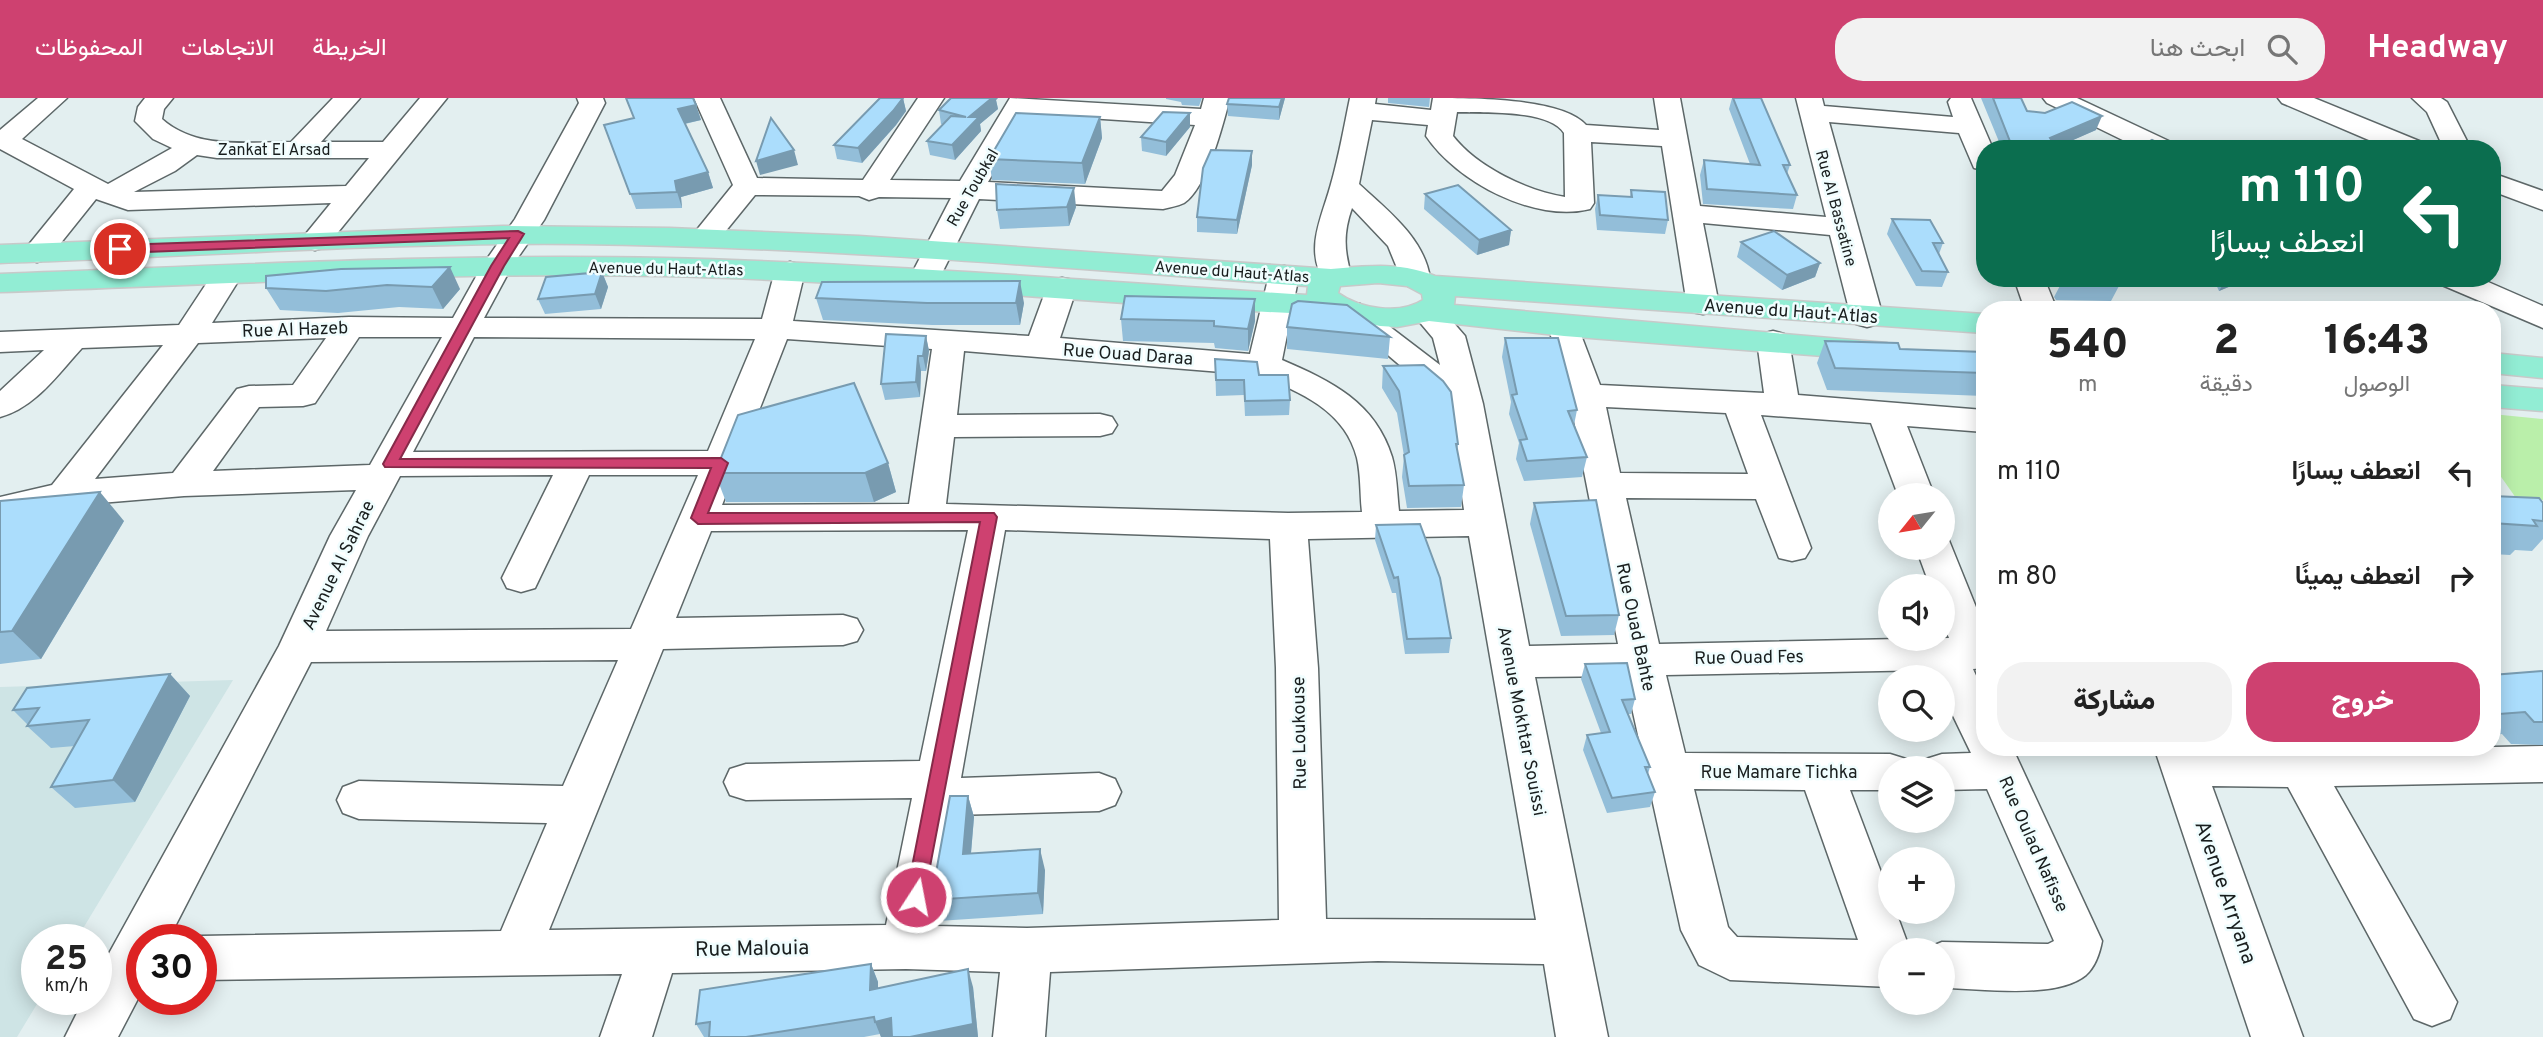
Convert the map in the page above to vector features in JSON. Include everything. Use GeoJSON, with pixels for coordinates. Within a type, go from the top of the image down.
{"type":"FeatureCollection","features":[{"type":"Feature","properties":{"kind":"main road","name":"Avenue du Haut-Atlas"},"geometry":{"type":"LineString","coordinates":[[0,254],[518,234],[706,237],[937,249],[1280,289],[1337,293],[1398,317],[1426,297],[1703,305],[1976,324]]}},
{"type":"Feature","properties":{"kind":"main road","name":"Avenue du Haut-Atlas"},"geometry":{"type":"LineString","coordinates":[[0,283],[498,266],[790,271],[1062,287],[1280,289]]}},
{"type":"Feature","properties":{"kind":"main road","name":"Avenue du Haut-Atlas"},"geometry":{"type":"LineString","coordinates":[[1426,297],[1564,326],[1905,352]]}},
{"type":"Feature","properties":{"kind":"main road"},"geometry":{"type":"LineString","coordinates":[[2501,364],[2543,368]]}},
{"type":"Feature","properties":{"kind":"main road"},"geometry":{"type":"LineString","coordinates":[[2501,397],[2543,400]]}},
{"type":"Feature","properties":{"kind":"street"},"geometry":{"type":"LineString","coordinates":[[54,98],[2,139],[100,190],[128,201],[356,194]]}},
{"type":"Feature","properties":{"kind":"street","name":"Zankat El Arsad"},"geometry":{"type":"LineString","coordinates":[[160,98],[151,107],[148,121],[156,129],[192,146],[217,150],[393,150]]}},
{"type":"Feature","properties":{"kind":"street"},"geometry":{"type":"LineString","coordinates":[[299,149],[347,98]]}},
{"type":"Feature","properties":{"kind":"street"},"geometry":{"type":"LineString","coordinates":[[316,241],[434,98]]}},
{"type":"Feature","properties":{"kind":"street"},"geometry":{"type":"LineString","coordinates":[[707,98],[747,186]]}},
{"type":"Feature","properties":{"kind":"street"},"geometry":{"type":"LineString","coordinates":[[869,191],[931,98]]}},
{"type":"Feature","properties":{"kind":"street"},"geometry":{"type":"LineString","coordinates":[[1667,98],[1703,305]]}},
{"type":"Feature","properties":{"kind":"street"},"geometry":{"type":"LineString","coordinates":[[1959,98],[1976,140]]}},
{"type":"Feature","properties":{"kind":"street"},"geometry":{"type":"LineString","coordinates":[[2056,98],[2144,140]]}},
{"type":"Feature","properties":{"kind":"street"},"geometry":{"type":"LineString","coordinates":[[2291,98],[2392,140]]}},
{"type":"Feature","properties":{"kind":"street"},"geometry":{"type":"LineString","coordinates":[[2425,98],[2438,108],[2454,140]]}},
{"type":"Feature","properties":{"kind":"street","name":"Avenue Al Sahrae"},"geometry":{"type":"LineString","coordinates":[[154,924],[299,647],[349,536],[498,266],[529,220],[599,100]]}},
{"type":"Feature","properties":{"kind":"street"},"geometry":{"type":"LineString","coordinates":[[747,186],[869,191],[969,190],[1151,201],[1170,199],[1178,194],[1214,108],[1021,102]]}},
{"type":"Feature","properties":{"kind":"street","name":"Rue Toubkal"},"geometry":{"type":"LineString","coordinates":[[924,279],[969,190],[1021,102]]}},
{"type":"Feature","properties":{"kind":"street"},"geometry":{"type":"LineString","coordinates":[[1445,107],[1439,136],[1449,148],[1516,192],[1556,206],[1580,203],[1577,134],[1569,120],[1554,111],[1445,107],[1362,105],[1345,186],[1330,229],[1337,293],[1465,404]]}},
{"type":"Feature","properties":{"kind":"street"},"geometry":{"type":"LineString","coordinates":[[1810,105],[1971,126]]}},
{"type":"Feature","properties":{"kind":"street","name":"Rue Al Bassatine"},"geometry":{"type":"LineString","coordinates":[[1810,105],[1867,317]]}},
{"type":"Feature","properties":{"kind":"street"},"geometry":{"type":"LineString","coordinates":[[1577,134],[1673,139]]}},
{"type":"Feature","properties":{"kind":"street"},"geometry":{"type":"LineString","coordinates":[[37,253],[100,190],[165,165],[192,146]]}},
{"type":"Feature","properties":{"kind":"street"},"geometry":{"type":"LineString","coordinates":[[2501,185],[2543,201]]}},
{"type":"Feature","properties":{"kind":"street"},"geometry":{"type":"LineString","coordinates":[[706,237],[747,186]]}},
{"type":"Feature","properties":{"kind":"street"},"geometry":{"type":"LineString","coordinates":[[1345,186],[1405,247],[1416,265],[1426,297]]}},
{"type":"Feature","properties":{"kind":"street"},"geometry":{"type":"LineString","coordinates":[[1685,213],[1842,227]]}},
{"type":"Feature","properties":{"kind":"street"},"geometry":{"type":"LineString","coordinates":[[516,952],[775,329],[790,271]]}},
{"type":"Feature","properties":{"kind":"street"},"geometry":{"type":"LineString","coordinates":[[65,494],[190,332],[228,275]]}},
{"type":"Feature","properties":{"kind":"street"},"geometry":{"type":"LineString","coordinates":[[1041,348],[1062,287]]}},
{"type":"Feature","properties":{"kind":"street"},"geometry":{"type":"LineString","coordinates":[[2474,287],[2543,318]]}},
{"type":"Feature","properties":{"kind":"street"},"geometry":{"type":"LineString","coordinates":[[1264,365],[1280,289]]}},
{"type":"Feature","properties":{"kind":"street","name":"Avenue Mokhtar Souissi"},"geometry":{"type":"LineString","coordinates":[[1426,297],[1449,336],[1465,404],[1582,1037]]}},
{"type":"Feature","properties":{"kind":"street","name":"Rue Al Hazeb"},"geometry":{"type":"LineString","coordinates":[[0,342],[190,332],[466,325],[775,329]]}},
{"type":"Feature","properties":{"kind":"street","name":"Rue Ouad Bahte"},"geometry":{"type":"LineString","coordinates":[[1564,326],[1586,396],[1607,485],[1642,660],[1705,930],[1719,954],[1736,959],[1878,962]]}},
{"type":"Feature","properties":{"kind":"street"},"geometry":{"type":"LineString","coordinates":[[184,484],[249,397],[303,395],[349,327]]}},
{"type":"Feature","properties":{"kind":"street","name":"Rue Ouad Daraa"},"geometry":{"type":"LineString","coordinates":[[775,329],[1264,365],[1307,383],[1336,400],[1352,414],[1365,433],[1375,459],[1382,524]]}},
{"type":"Feature","properties":{"kind":"street"},"geometry":{"type":"LineString","coordinates":[[0,405],[20,394],[72,340]]}},
{"type":"Feature","properties":{"kind":"street"},"geometry":{"type":"LineString","coordinates":[[926,516],[948,341]]}},
{"type":"Feature","properties":{"kind":"street"},"geometry":{"type":"LineString","coordinates":[[1773,341],[1783,405]]}},
{"type":"Feature","properties":{"kind":"street"},"geometry":{"type":"LineString","coordinates":[[1586,396],[1783,405],[1976,420]]}},
{"type":"Feature","properties":{"kind":"street"},"geometry":{"type":"LineString","coordinates":[[1740,403],[1792,548]]}},
{"type":"Feature","properties":{"kind":"street"},"geometry":{"type":"LineString","coordinates":[[1884,412],[1911,483]]}},
{"type":"Feature","properties":{"kind":"street"},"geometry":{"type":"LineString","coordinates":[[938,426],[1100,425]]}},
{"type":"Feature","properties":{"kind":"street"},"geometry":{"type":"LineString","coordinates":[[0,510],[65,494],[386,470],[577,463],[721,463]]}},
{"type":"Feature","properties":{"kind":"street"},"geometry":{"type":"LineString","coordinates":[[521,578],[577,463]]}},
{"type":"Feature","properties":{"kind":"street"},"geometry":{"type":"LineString","coordinates":[[1607,485],[1768,487]]}},
{"type":"Feature","properties":{"kind":"street"},"geometry":{"type":"LineString","coordinates":[[698,518],[926,516],[1288,526],[1485,523]]}},
{"type":"Feature","properties":{"kind":"street"},"geometry":{"type":"LineString","coordinates":[[906,947],[989,517]]}},
{"type":"Feature","properties":{"kind":"street","name":"Rue Loukouse"},"geometry":{"type":"LineString","coordinates":[[1288,526],[1297,668],[1303,941]]}},
{"type":"Feature","properties":{"kind":"street","name":"Rue Oulad Nafisse"},"geometry":{"type":"LineString","coordinates":[[1939,560],[1976,686]]}},
{"type":"Feature","properties":{"kind":"street"},"geometry":{"type":"LineString","coordinates":[[299,647],[648,639],[843,630]]}},
{"type":"Feature","properties":{"kind":"street","name":"Rue Ouad Fes"},"geometry":{"type":"LineString","coordinates":[[1513,662],[1968,653]]}},
{"type":"Feature","properties":{"kind":"street"},"geometry":{"type":"LineString","coordinates":[[1955,767],[1982,756]]}},
{"type":"Feature","properties":{"kind":"street","name":"Rue Oulad Nafisse"},"geometry":{"type":"LineString","coordinates":[[1955,965],[2060,964],[2072,957],[2078,941],[1994,756]]}},
{"type":"Feature","properties":{"kind":"street"},"geometry":{"type":"LineString","coordinates":[[2179,757],[2301,769],[2543,764]]}},
{"type":"Feature","properties":{"kind":"street","name":"Avenue Arryana"},"geometry":{"type":"LineString","coordinates":[[2179,757],[2277,1037]]}},
{"type":"Feature","properties":{"kind":"street"},"geometry":{"type":"LineString","coordinates":[[2301,769],[2432,1002]]}},
{"type":"Feature","properties":{"kind":"street","name":"Rue Mamare Tichka"},"geometry":{"type":"LineString","coordinates":[[1669,771],[1878,772]]}},
{"type":"Feature","properties":{"kind":"street"},"geometry":{"type":"LineString","coordinates":[[1821,772],[1881,938]]}},
{"type":"Feature","properties":{"kind":"street"},"geometry":{"type":"LineString","coordinates":[[746,782],[1099,792]]}},
{"type":"Feature","properties":{"kind":"street"},"geometry":{"type":"LineString","coordinates":[[359,800],[578,805]]}},
{"type":"Feature","properties":{"kind":"street","name":"Rue Malouia"},"geometry":{"type":"LineString","coordinates":[[217,958],[655,949],[906,947],[1027,950],[1378,939],[1564,942]]}},
{"type":"Feature","properties":{"kind":"street"},"geometry":{"type":"LineString","coordinates":[[626,1037],[655,949]]}},
{"type":"Feature","properties":{"kind":"street"},"geometry":{"type":"LineString","coordinates":[[1019,1037],[1027,950]]}},
{"type":"Feature","properties":{"kind":"street","name":"Avenue Al Sahrae"},"geometry":{"type":"LineString","coordinates":[[91,1037],[126,976]]}},
{"type":"Feature","properties":{"kind":"shaded area"},"geometry":{"type":"Polygon","coordinates":[[[233,680],[86,924],[21,924],[21,1015],[30,1015],[17,1037],[0,1037],[0,687],[233,680]]]}},
{"type":"Feature","properties":{"kind":"green space"},"geometry":{"type":"Polygon","coordinates":[[[2501,415],[2543,419],[2543,500],[2516,498],[2501,477],[2501,415]]]}},
{"type":"Feature","properties":{"kind":"building"},"geometry":{"type":"Polygon","coordinates":[[[626,98],[693,98],[696,105],[678,109],[708,172],[675,181],[677,192],[630,194],[604,125],[634,118],[626,98]]]}},
{"type":"Feature","properties":{"kind":"building"},"geometry":{"type":"Polygon","coordinates":[[[880,98],[903,98],[858,148],[834,145],[880,98]]]}},
{"type":"Feature","properties":{"kind":"building"},"geometry":{"type":"Polygon","coordinates":[[[951,98],[992,98],[969,117],[979,117],[952,145],[927,141],[951,116],[966,117],[939,110],[951,98]]]}},
{"type":"Feature","properties":{"kind":"building"},"geometry":{"type":"Polygon","coordinates":[[[1229,98],[1282,98],[1279,107],[1227,104],[1229,98]]]}},
{"type":"Feature","properties":{"kind":"building"},"geometry":{"type":"Polygon","coordinates":[[[1733,98],[1761,98],[1790,165],[1783,165],[1797,195],[1707,189],[1704,160],[1760,165],[1733,98]]]}},
{"type":"Feature","properties":{"kind":"building"},"geometry":{"type":"Polygon","coordinates":[[[1993,98],[2021,98],[2027,111],[2045,113],[2072,102],[2102,116],[2050,138],[2051,140],[2009,140],[1993,98]]]}},
{"type":"Feature","properties":{"kind":"building"},"geometry":{"type":"Polygon","coordinates":[[[1163,112],[1190,113],[1166,142],[1141,137],[1163,112]]]}},
{"type":"Feature","properties":{"kind":"building"},"geometry":{"type":"Polygon","coordinates":[[[1016,113],[1100,117],[1082,163],[989,159],[1016,113]]]}},
{"type":"Feature","properties":{"kind":"building"},"geometry":{"type":"Polygon","coordinates":[[[771,118],[794,150],[756,161],[771,118]]]}},
{"type":"Feature","properties":{"kind":"building"},"geometry":{"type":"Polygon","coordinates":[[[1211,150],[1252,151],[1237,220],[1197,217],[1203,168],[1211,150]]]}},
{"type":"Feature","properties":{"kind":"building"},"geometry":{"type":"Polygon","coordinates":[[[996,184],[1074,188],[1067,207],[997,210],[996,184]]]}},
{"type":"Feature","properties":{"kind":"building"},"geometry":{"type":"Polygon","coordinates":[[[1458,185],[1511,230],[1479,240],[1425,194],[1458,185]]]}},
{"type":"Feature","properties":{"kind":"building"},"geometry":{"type":"Polygon","coordinates":[[[1631,190],[1665,192],[1668,220],[1600,215],[1598,195],[1632,197],[1631,190]]]}},
{"type":"Feature","properties":{"kind":"building"},"geometry":{"type":"Polygon","coordinates":[[[1892,219],[1930,220],[1943,243],[1933,243],[1948,272],[1922,271],[1892,219]]]}},
{"type":"Feature","properties":{"kind":"building"},"geometry":{"type":"Polygon","coordinates":[[[1774,231],[1820,263],[1787,275],[1741,242],[1774,231]]]}},
{"type":"Feature","properties":{"kind":"building"},"geometry":{"type":"Polygon","coordinates":[[[450,267],[432,287],[387,285],[326,291],[266,288],[266,276],[341,269],[450,267]]]}},
{"type":"Feature","properties":{"kind":"building"},"geometry":{"type":"Polygon","coordinates":[[[602,272],[595,294],[538,299],[546,277],[602,272]]]}},
{"type":"Feature","properties":{"kind":"building"},"geometry":{"type":"Polygon","coordinates":[[[1020,281],[1016,303],[927,303],[816,298],[822,282],[1020,281]]]}},
{"type":"Feature","properties":{"kind":"building"},"geometry":{"type":"Polygon","coordinates":[[[1125,296],[1255,299],[1248,329],[1214,326],[1214,321],[1121,319],[1125,296]]]}},
{"type":"Feature","properties":{"kind":"building"},"geometry":{"type":"Polygon","coordinates":[[[1298,301],[1347,305],[1390,337],[1287,327],[1292,304],[1298,301]]]}},
{"type":"Feature","properties":{"kind":"building"},"geometry":{"type":"Polygon","coordinates":[[[886,334],[926,336],[923,356],[918,356],[916,382],[881,384],[886,334]]]}},
{"type":"Feature","properties":{"kind":"building"},"geometry":{"type":"Polygon","coordinates":[[[1505,338],[1558,338],[1577,410],[1568,411],[1587,457],[1527,461],[1520,440],[1527,439],[1512,395],[1517,394],[1505,338]]]}},
{"type":"Feature","properties":{"kind":"building"},"geometry":{"type":"Polygon","coordinates":[[[1825,341],[1898,343],[1900,349],[1976,352],[1976,373],[1835,368],[1825,341]]]}},
{"type":"Feature","properties":{"kind":"building"},"geometry":{"type":"Polygon","coordinates":[[[1215,359],[1257,362],[1259,375],[1288,375],[1290,400],[1245,401],[1244,380],[1216,380],[1215,359]]]}},
{"type":"Feature","properties":{"kind":"building"},"geometry":{"type":"Polygon","coordinates":[[[1424,365],[1443,381],[1451,392],[1456,444],[1464,485],[1409,486],[1404,455],[1409,452],[1399,391],[1383,366],[1424,365]]]}},
{"type":"Feature","properties":{"kind":"building"},"geometry":{"type":"Polygon","coordinates":[[[854,383],[888,463],[865,473],[715,473],[738,415],[854,383]]]}},
{"type":"Feature","properties":{"kind":"building"},"geometry":{"type":"Polygon","coordinates":[[[100,492],[12,631],[0,632],[0,501],[100,492]]]}},
{"type":"Feature","properties":{"kind":"building"},"geometry":{"type":"Polygon","coordinates":[[[2501,496],[2539,498],[2543,503],[2543,521],[2533,520],[2537,526],[2501,524],[2501,496]]]}},
{"type":"Feature","properties":{"kind":"building"},"geometry":{"type":"Polygon","coordinates":[[[1596,500],[1619,615],[1566,616],[1534,503],[1596,500]]]}},
{"type":"Feature","properties":{"kind":"building"},"geometry":{"type":"Polygon","coordinates":[[[1420,524],[1440,578],[1451,638],[1407,639],[1398,577],[1394,578],[1376,525],[1420,524]]]}},
{"type":"Feature","properties":{"kind":"building"},"geometry":{"type":"Polygon","coordinates":[[[1627,663],[1635,699],[1622,700],[1650,767],[1645,767],[1655,792],[1612,798],[1587,735],[1610,732],[1585,664],[1627,663]]]}},
{"type":"Feature","properties":{"kind":"building"},"geometry":{"type":"Polygon","coordinates":[[[2543,671],[2543,722],[2534,722],[2525,712],[2501,714],[2501,674],[2543,671]]]}},
{"type":"Feature","properties":{"kind":"building"},"geometry":{"type":"Polygon","coordinates":[[[170,674],[113,780],[51,787],[89,720],[27,726],[39,708],[13,710],[27,688],[170,674]]]}},
{"type":"Feature","properties":{"kind":"building"},"geometry":{"type":"Polygon","coordinates":[[[950,796],[968,796],[963,854],[1040,849],[1038,893],[931,900],[950,796]]]}},
{"type":"Feature","properties":{"kind":"building"},"geometry":{"type":"Polygon","coordinates":[[[871,964],[870,990],[968,969],[973,1024],[910,1037],[892,1037],[891,1018],[875,1022],[874,1017],[746,1037],[709,1037],[710,1022],[696,1024],[700,990],[871,964]]]}},
{"type":"Feature","properties":{"kind":"route"},"geometry":{"type":"LineString","coordinates":[[120,249],[518,234],[390,464],[721,463],[698,518],[989,517],[916,897]]}}]}
